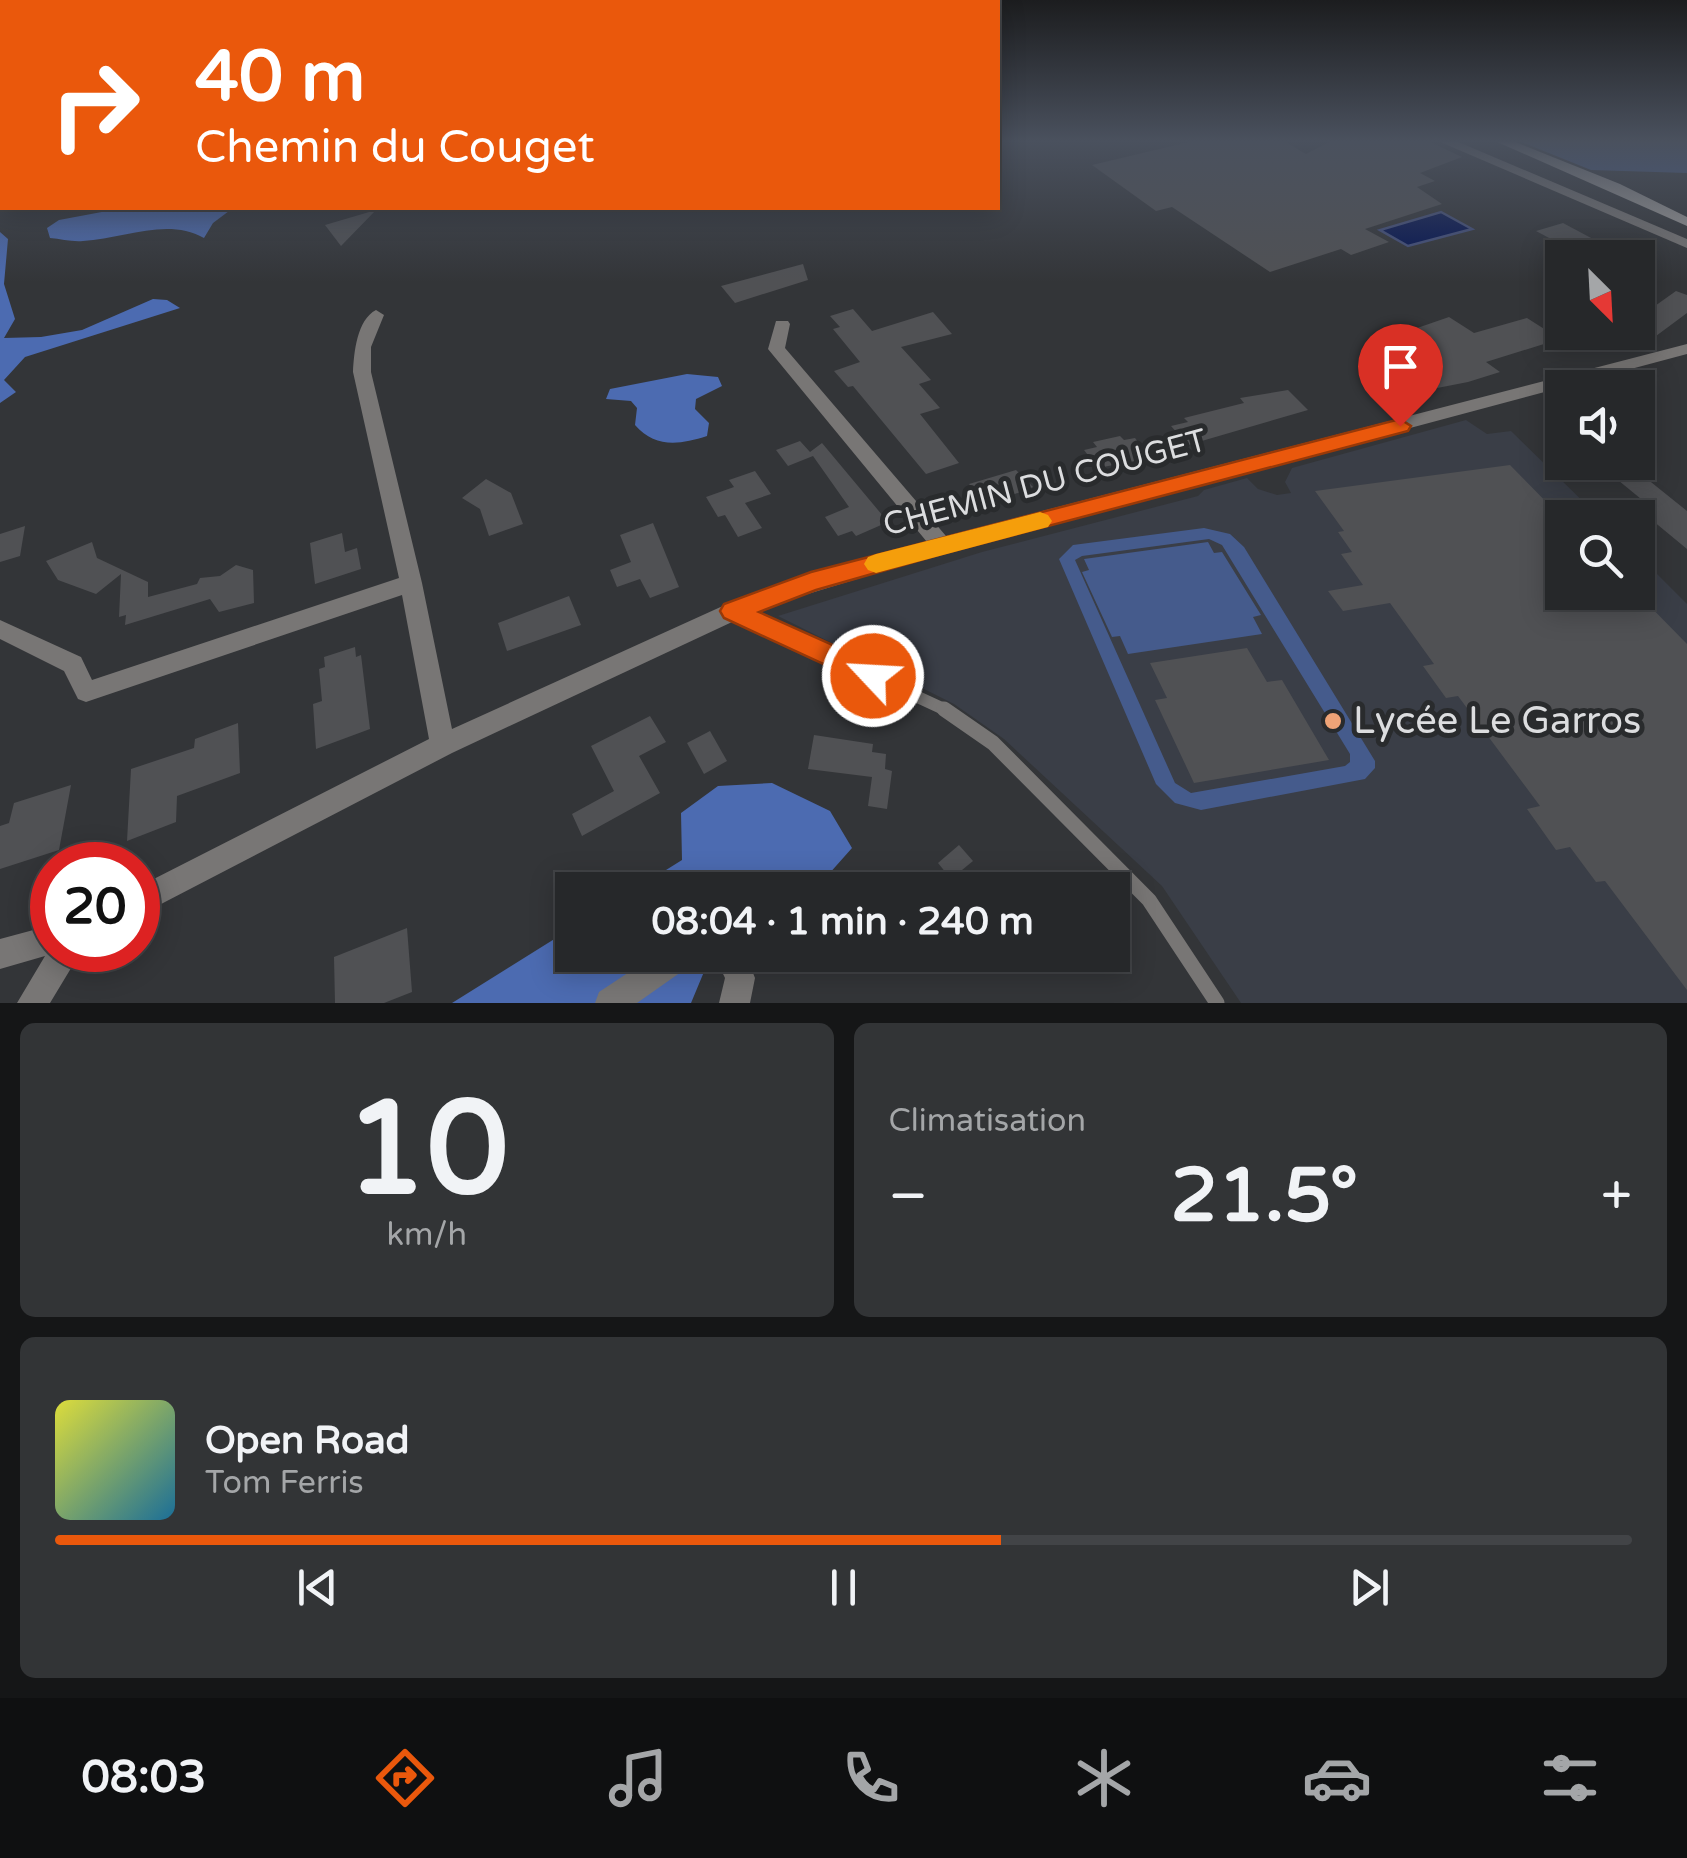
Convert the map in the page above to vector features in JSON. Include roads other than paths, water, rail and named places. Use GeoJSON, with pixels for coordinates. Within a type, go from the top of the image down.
{"type":"FeatureCollection","features":[{"type":"Feature","properties":{"kind":"street"},"geometry":{"type":"LineString","coordinates":[[1553,188],[1687,244]]}},
{"type":"Feature","properties":{"kind":"street"},"geometry":{"type":"LineString","coordinates":[[1617,188],[1687,222]]}},
{"type":"Feature","properties":{"kind":"street"},"geometry":{"type":"LineString","coordinates":[[376,315],[363,347],[362,372],[411,583],[442,745]]}},
{"type":"Feature","properties":{"kind":"street"},"geometry":{"type":"LineString","coordinates":[[782,324],[776,349],[942,545]]}},
{"type":"Feature","properties":{"kind":"street","name":"CHEMIN DU COUGET"},"geometry":{"type":"LineString","coordinates":[[160,891],[442,745],[732,611],[811,582],[1687,349]]}},
{"type":"Feature","properties":{"kind":"street"},"geometry":{"type":"LineString","coordinates":[[0,629],[72,664],[86,692],[411,583]]}},
{"type":"Feature","properties":{"kind":"street"},"geometry":{"type":"LineString","coordinates":[[0,954],[30,946]]}},
{"type":"Feature","properties":{"kind":"street"},"geometry":{"type":"LineString","coordinates":[[32,1003],[52,972]]}},
{"type":"Feature","properties":{"kind":"street"},"geometry":{"type":"LineString","coordinates":[[610,1003],[656,972]]}},
{"type":"Feature","properties":{"kind":"street"},"geometry":{"type":"LineString","coordinates":[[734,1003],[740,992],[739,972]]}},
{"type":"Feature","properties":{"kind":"lane"},"geometry":{"type":"LineString","coordinates":[[732,611],[943,708],[993,743],[1149,900],[1217,1003]]}},
{"type":"Feature","properties":{"kind":"place","name":"Lycée Le Garros"},"geometry":{"type":"Point","coordinates":[1333,721]}}]}
